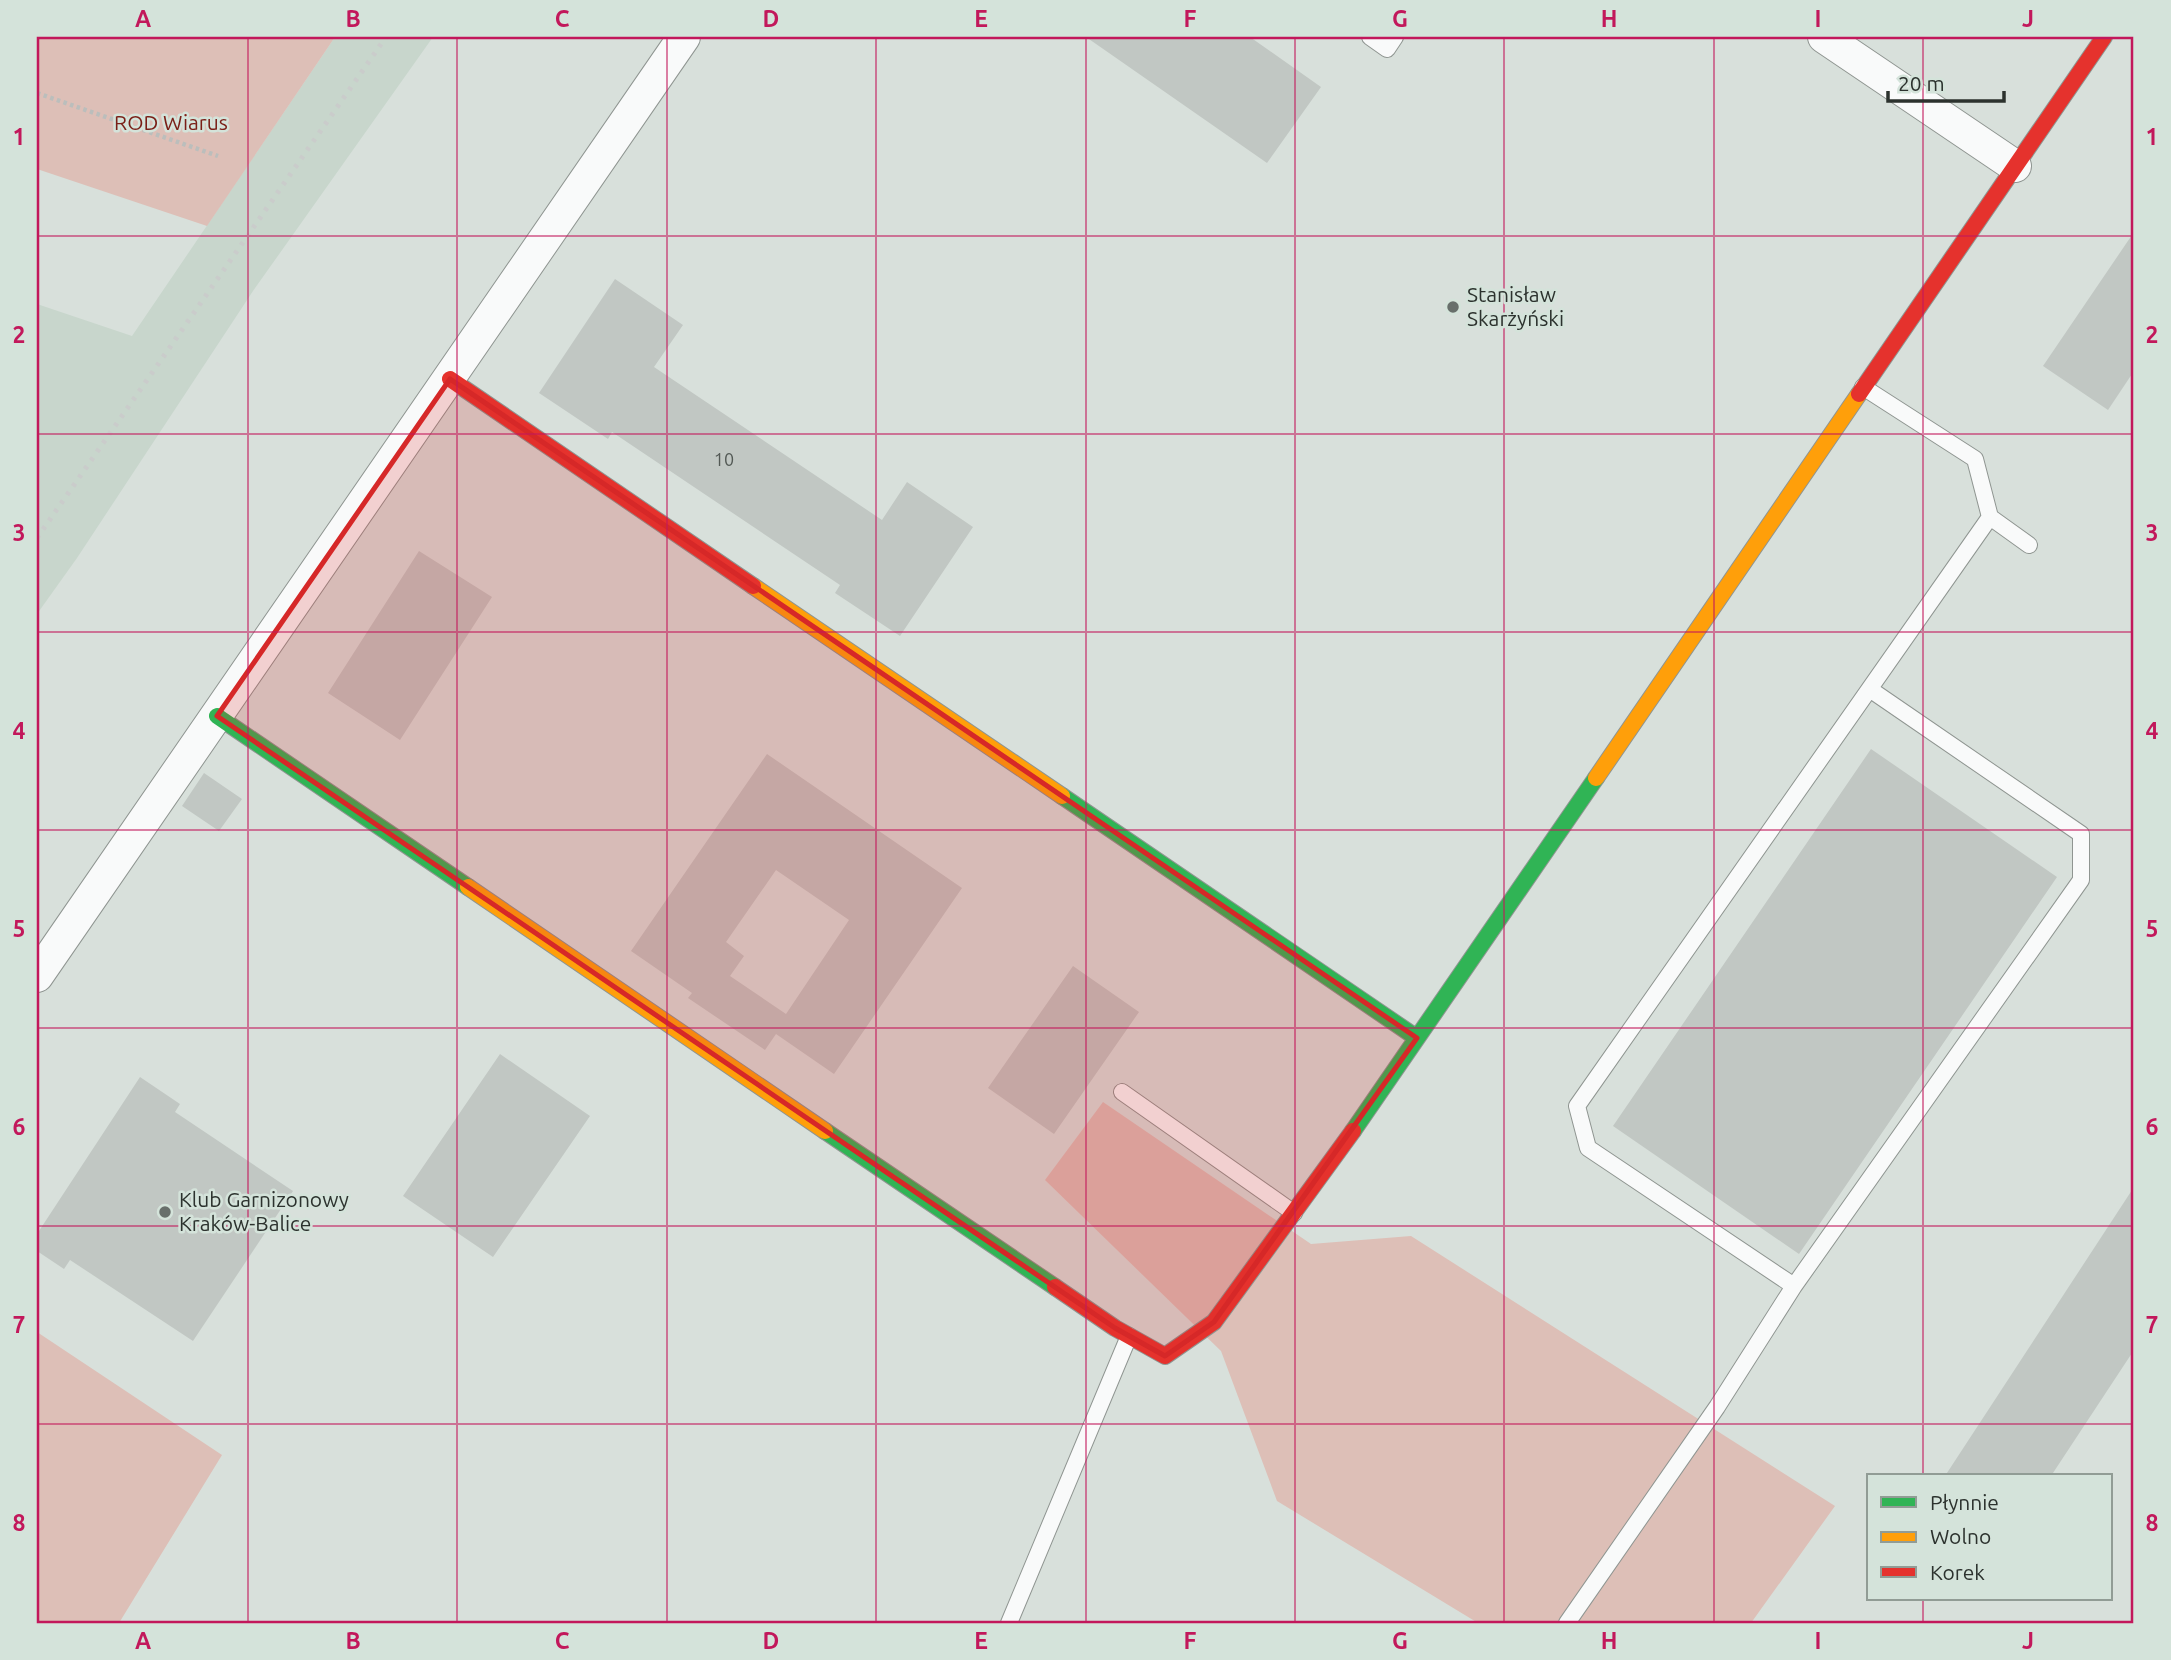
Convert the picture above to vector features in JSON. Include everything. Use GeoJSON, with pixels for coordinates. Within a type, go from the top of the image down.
{"type":"FeatureCollection","features":[{"type":"Feature","properties":{"kind":"street"},"geometry":{"type":"LineString","coordinates":[[37,976],[684,37]]}},
{"type":"Feature","properties":{"kind":"street"},"geometry":{"type":"LineString","coordinates":[[1824,37],[2015,166]]}},
{"type":"Feature","properties":{"kind":"street"},"geometry":{"type":"LineString","coordinates":[[217,716],[1129,1336],[1165,1356],[1214,1322],[1338,1153],[2104,37]]}},
{"type":"Feature","properties":{"kind":"street"},"geometry":{"type":"LineString","coordinates":[[450,379],[1418,1038]]}},
{"type":"Feature","properties":{"kind":"lane"},"geometry":{"type":"LineString","coordinates":[[1370,37],[1387,49],[1395,37]]}},
{"type":"Feature","properties":{"kind":"lane"},"geometry":{"type":"LineString","coordinates":[[1864,387],[1975,459],[1990,517],[2029,545]]}},
{"type":"Feature","properties":{"kind":"lane"},"geometry":{"type":"LineString","coordinates":[[1794,1286],[1588,1148],[1577,1106],[1990,517]]}},
{"type":"Feature","properties":{"kind":"lane"},"geometry":{"type":"LineString","coordinates":[[1567,1623],[1724,1397],[1794,1286],[2081,880],[2081,834],[1871,690]]}},
{"type":"Feature","properties":{"kind":"lane"},"geometry":{"type":"LineString","coordinates":[[1122,1092],[1294,1213]]}},
{"type":"Feature","properties":{"kind":"lane"},"geometry":{"type":"LineString","coordinates":[[1009,1623],[1129,1336]]}},
{"type":"Feature","properties":{"kind":"path"},"geometry":{"type":"LineString","coordinates":[[37,93],[218,156]]}},
{"type":"Feature","properties":{"kind":"highlighted area"},"geometry":{"type":"Polygon","coordinates":[[[450,379],[1417,1038],[1214,1322],[1165,1356],[1115,1328],[217,716],[450,379]]]}},
{"type":"Feature","properties":{"kind":"shaded area"},"geometry":{"type":"Polygon","coordinates":[[[335,37],[433,37],[253,291],[77,558],[37,614],[37,304],[132,336],[335,37]]]}},
{"type":"Feature","properties":{"kind":"green space","name":"ROD Wiarus"},"geometry":{"type":"Polygon","coordinates":[[[37,37],[335,37],[207,226],[37,169],[37,37]]]}},
{"type":"Feature","properties":{"kind":"green space"},"geometry":{"type":"Polygon","coordinates":[[[1103,1102],[1311,1244],[1411,1236],[1835,1506],[1751,1623],[1478,1623],[1277,1501],[1221,1351],[1045,1180],[1103,1102]]]}},
{"type":"Feature","properties":{"kind":"green space"},"geometry":{"type":"Polygon","coordinates":[[[37,1332],[222,1455],[119,1623],[37,1623],[37,1332]]]}},
{"type":"Feature","properties":{"kind":"building"},"geometry":{"type":"Polygon","coordinates":[[[1086,37],[1250,37],[1321,87],[1267,163],[1086,37]]]}},
{"type":"Feature","properties":{"kind":"building"},"geometry":{"type":"Polygon","coordinates":[[[2134,232],[2134,371],[2108,410],[2043,366],[2134,232]]]}},
{"type":"Feature","properties":{"kind":"building"},"geometry":{"type":"Polygon","coordinates":[[[615,279],[683,325],[654,367],[882,520],[907,482],[973,527],[900,636],[835,593],[840,585],[612,432],[608,439],[539,393],[615,279]]]}},
{"type":"Feature","properties":{"kind":"building"},"geometry":{"type":"Polygon","coordinates":[[[419,551],[492,597],[400,740],[328,693],[419,551]]]}},
{"type":"Feature","properties":{"kind":"building"},"geometry":{"type":"Polygon","coordinates":[[[1871,749],[2057,877],[1799,1254],[1613,1126],[1871,749]]]}},
{"type":"Feature","properties":{"kind":"building"},"geometry":{"type":"Polygon","coordinates":[[[767,754],[962,888],[834,1074],[776,1034],[765,1050],[688,998],[692,993],[631,951],[767,754]],[[776,870],[726,942],[744,956],[730,976],[786,1014],[849,920],[776,870]]]}},
{"type":"Feature","properties":{"kind":"building"},"geometry":{"type":"Polygon","coordinates":[[[204,773],[242,799],[219,831],[182,806],[204,773]]]}},
{"type":"Feature","properties":{"kind":"building"},"geometry":{"type":"Polygon","coordinates":[[[1073,966],[1139,1012],[1054,1134],[988,1088],[1073,966]]]}},
{"type":"Feature","properties":{"kind":"building"},"geometry":{"type":"Polygon","coordinates":[[[500,1054],[590,1116],[493,1257],[403,1196],[500,1054]]]}},
{"type":"Feature","properties":{"kind":"building","name":"Klub Garnizonowy Kraków-Balice"},"geometry":{"type":"Polygon","coordinates":[[[140,1077],[180,1104],[175,1112],[293,1191],[193,1341],[70,1260],[64,1269],[37,1251],[37,1234],[140,1077]]]}},
{"type":"Feature","properties":{"kind":"building"},"geometry":{"type":"Polygon","coordinates":[[[2134,1187],[2134,1350],[2052,1474],[1946,1474],[2134,1187]]]}},
{"type":"Feature","properties":{"kind":"railway"},"geometry":{"type":"LineString","coordinates":[[37,538],[386,37]]}},
{"type":"Feature","properties":{"kind":"traffic: fast"},"geometry":{"type":"LineString","coordinates":[[217,716],[468,887]]}},
{"type":"Feature","properties":{"kind":"traffic: fast"},"geometry":{"type":"LineString","coordinates":[[1353,1131],[1596,778]]}},
{"type":"Feature","properties":{"kind":"traffic: fast"},"geometry":{"type":"LineString","coordinates":[[1062,796],[1417,1038]]}},
{"type":"Feature","properties":{"kind":"traffic: fast"},"geometry":{"type":"LineString","coordinates":[[825,1131],[1055,1287]]}},
{"type":"Feature","properties":{"kind":"traffic: slow"},"geometry":{"type":"LineString","coordinates":[[1596,778],[1859,394]]}},
{"type":"Feature","properties":{"kind":"traffic: slow"},"geometry":{"type":"LineString","coordinates":[[753,586],[1062,796]]}},
{"type":"Feature","properties":{"kind":"traffic: slow"},"geometry":{"type":"LineString","coordinates":[[468,887],[825,1131]]}},
{"type":"Feature","properties":{"kind":"traffic: jam"},"geometry":{"type":"LineString","coordinates":[[1859,394],[2104,37]]}},
{"type":"Feature","properties":{"kind":"traffic: jam"},"geometry":{"type":"LineString","coordinates":[[450,379],[753,586]]}},
{"type":"Feature","properties":{"kind":"traffic: jam"},"geometry":{"type":"LineString","coordinates":[[1055,1287],[1115,1328],[1165,1356],[1214,1322],[1353,1131]]}},
{"type":"Feature","properties":{"kind":"place","name":"Stanisław Skarżyński"},"geometry":{"type":"Point","coordinates":[1453,307]}},
{"type":"Feature","properties":{"kind":"place","name":"Klub Garnizonowy Kraków-Balice"},"geometry":{"type":"Point","coordinates":[165,1212]}}]}
